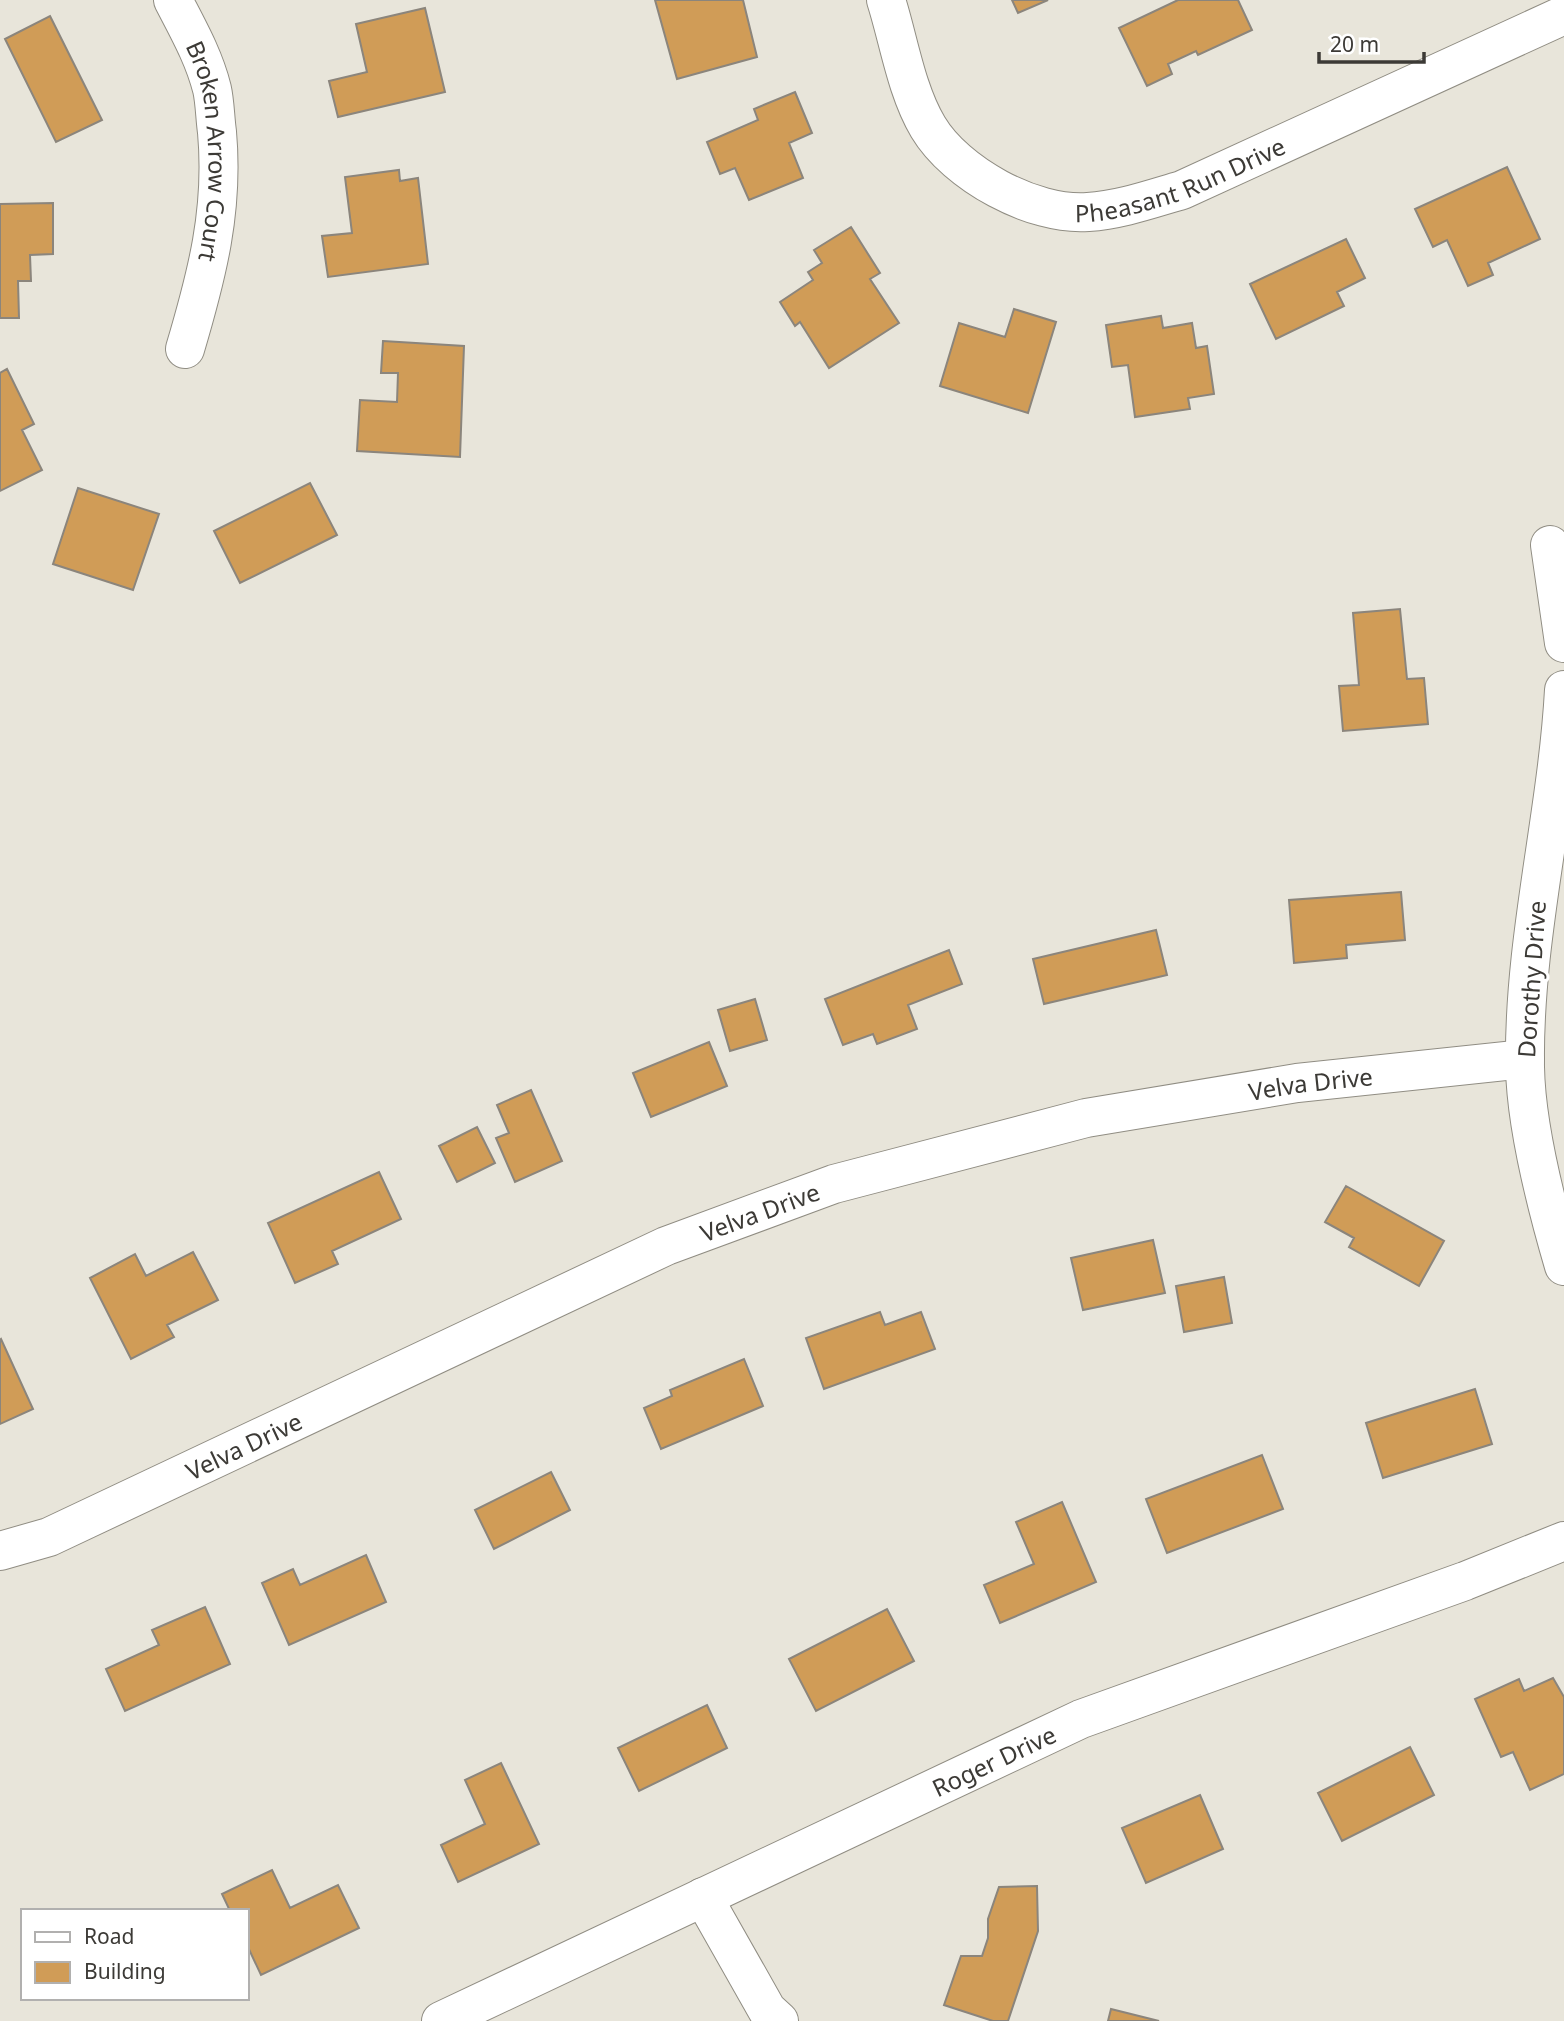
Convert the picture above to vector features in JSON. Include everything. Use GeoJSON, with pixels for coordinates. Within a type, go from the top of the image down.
{"type":"FeatureCollection","features":[{"type":"Feature","properties":{"kind":"street","name":"Broken Arrow Court"},"geometry":{"type":"LineString","coordinates":[[173,0],[197,46],[213,90],[218,150],[218,215],[206,276],[185,349]]}},
{"type":"Feature","properties":{"kind":"street","name":"Pheasant Run Drive"},"geometry":{"type":"LineString","coordinates":[[886,0],[916,101],[928,128],[955,162],[988,185],[1038,205],[1086,213],[1132,205],[1182,190],[1564,15]]}},
{"type":"Feature","properties":{"kind":"street"},"geometry":{"type":"LineString","coordinates":[[1550,545],[1564,643]]}},
{"type":"Feature","properties":{"kind":"street","name":"Dorothy Drive"},"geometry":{"type":"LineString","coordinates":[[1564,690],[1562,724],[1535,909],[1525,1059],[1535,1143],[1564,1266]]}},
{"type":"Feature","properties":{"kind":"street","name":"Velva Drive"},"geometry":{"type":"LineString","coordinates":[[0,1551],[50,1536],[666,1246],[834,1184],[1086,1118],[1297,1083],[1525,1059]]}},
{"type":"Feature","properties":{"kind":"street","name":"Roger Drive"},"geometry":{"type":"LineString","coordinates":[[441,2021],[1081,1719],[1465,1581],[1564,1541]]}},
{"type":"Feature","properties":{"kind":"street"},"geometry":{"type":"LineString","coordinates":[[703,1897],[761,1999],[779,2021]]}},
{"type":"Feature","properties":{"kind":"building"},"geometry":{"type":"Polygon","coordinates":[[[655,0],[743,0],[757,57],[677,79],[655,0]]]}},
{"type":"Feature","properties":{"kind":"building"},"geometry":{"type":"Polygon","coordinates":[[[1012,0],[1048,0],[1018,13],[1012,0]]]}},
{"type":"Feature","properties":{"kind":"building"},"geometry":{"type":"Polygon","coordinates":[[[1178,0],[1238,0],[1252,30],[1198,55],[1196,51],[1168,64],[1172,74],[1147,86],[1119,28],[1178,0]]]}},
{"type":"Feature","properties":{"kind":"building"},"geometry":{"type":"Polygon","coordinates":[[[425,8],[445,92],[338,117],[329,81],[367,72],[356,24],[425,8]]]}},
{"type":"Feature","properties":{"kind":"building"},"geometry":{"type":"Polygon","coordinates":[[[50,16],[102,120],[56,142],[5,39],[50,16]]]}},
{"type":"Feature","properties":{"kind":"building"},"geometry":{"type":"Polygon","coordinates":[[[795,92],[812,133],[789,143],[803,178],[749,200],[735,168],[720,174],[707,142],[758,120],[754,109],[795,92]]]}},
{"type":"Feature","properties":{"kind":"building"},"geometry":{"type":"Polygon","coordinates":[[[1507,167],[1540,239],[1488,263],[1493,275],[1468,286],[1447,240],[1433,247],[1415,209],[1507,167]]]}},
{"type":"Feature","properties":{"kind":"building"},"geometry":{"type":"Polygon","coordinates":[[[399,170],[400,181],[418,178],[428,264],[328,277],[322,236],[352,233],[345,177],[399,170]]]}},
{"type":"Feature","properties":{"kind":"building"},"geometry":{"type":"Polygon","coordinates":[[[53,203],[53,254],[30,255],[31,281],[18,281],[19,318],[0,318],[0,204],[53,203]]]}},
{"type":"Feature","properties":{"kind":"building"},"geometry":{"type":"Polygon","coordinates":[[[851,227],[880,273],[870,279],[899,323],[829,368],[800,322],[795,326],[780,302],[813,280],[808,272],[822,263],[814,250],[851,227]]]}},
{"type":"Feature","properties":{"kind":"building"},"geometry":{"type":"Polygon","coordinates":[[[1346,239],[1365,278],[1337,292],[1344,306],[1276,339],[1250,284],[1346,239]]]}},
{"type":"Feature","properties":{"kind":"building"},"geometry":{"type":"Polygon","coordinates":[[[1014,309],[1056,322],[1028,413],[940,386],[959,323],[1005,337],[1014,309]]]}},
{"type":"Feature","properties":{"kind":"building"},"geometry":{"type":"Polygon","coordinates":[[[1161,316],[1163,328],[1192,323],[1196,348],[1207,346],[1214,394],[1188,398],[1190,409],[1135,417],[1128,365],[1112,367],[1106,325],[1161,316]]]}},
{"type":"Feature","properties":{"kind":"building"},"geometry":{"type":"Polygon","coordinates":[[[383,341],[464,346],[460,457],[357,451],[360,400],[397,402],[398,373],[381,373],[383,341]]]}},
{"type":"Feature","properties":{"kind":"building"},"geometry":{"type":"Polygon","coordinates":[[[7,369],[34,424],[22,430],[42,470],[0,491],[0,373],[7,369]]]}},
{"type":"Feature","properties":{"kind":"building"},"geometry":{"type":"Polygon","coordinates":[[[310,483],[337,535],[240,583],[214,531],[310,483]]]}},
{"type":"Feature","properties":{"kind":"building"},"geometry":{"type":"Polygon","coordinates":[[[78,488],[159,514],[133,590],[53,564],[78,488]]]}},
{"type":"Feature","properties":{"kind":"building"},"geometry":{"type":"Polygon","coordinates":[[[1400,609],[1407,679],[1424,678],[1428,724],[1343,731],[1339,686],[1359,685],[1353,613],[1400,609]]]}},
{"type":"Feature","properties":{"kind":"building"},"geometry":{"type":"Polygon","coordinates":[[[1401,892],[1405,940],[1346,945],[1347,958],[1294,963],[1289,900],[1401,892]]]}},
{"type":"Feature","properties":{"kind":"building"},"geometry":{"type":"Polygon","coordinates":[[[1156,930],[1167,975],[1044,1004],[1033,959],[1156,930]]]}},
{"type":"Feature","properties":{"kind":"building"},"geometry":{"type":"Polygon","coordinates":[[[949,950],[962,984],[908,1005],[917,1029],[877,1044],[873,1034],[843,1045],[825,999],[949,950]]]}},
{"type":"Feature","properties":{"kind":"building"},"geometry":{"type":"Polygon","coordinates":[[[755,999],[767,1040],[730,1051],[718,1010],[755,999]]]}},
{"type":"Feature","properties":{"kind":"building"},"geometry":{"type":"Polygon","coordinates":[[[709,1042],[727,1086],[651,1117],[633,1073],[709,1042]]]}},
{"type":"Feature","properties":{"kind":"building"},"geometry":{"type":"Polygon","coordinates":[[[531,1090],[562,1161],[515,1182],[496,1138],[509,1133],[497,1105],[531,1090]]]}},
{"type":"Feature","properties":{"kind":"building"},"geometry":{"type":"Polygon","coordinates":[[[477,1127],[495,1163],[457,1182],[439,1146],[477,1127]]]}},
{"type":"Feature","properties":{"kind":"building"},"geometry":{"type":"Polygon","coordinates":[[[379,1172],[401,1219],[332,1251],[338,1264],[295,1283],[268,1223],[379,1172]]]}},
{"type":"Feature","properties":{"kind":"building"},"geometry":{"type":"Polygon","coordinates":[[[1346,1186],[1444,1241],[1419,1286],[1349,1247],[1354,1238],[1325,1222],[1346,1186]]]}},
{"type":"Feature","properties":{"kind":"building"},"geometry":{"type":"Polygon","coordinates":[[[1153,1240],[1165,1293],[1083,1310],[1071,1258],[1153,1240]]]}},
{"type":"Feature","properties":{"kind":"building"},"geometry":{"type":"Polygon","coordinates":[[[193,1252],[218,1300],[167,1325],[174,1337],[131,1359],[90,1278],[135,1254],[146,1276],[193,1252]]]}},
{"type":"Feature","properties":{"kind":"building"},"geometry":{"type":"Polygon","coordinates":[[[1224,1277],[1232,1323],[1184,1332],[1176,1286],[1224,1277]]]}},
{"type":"Feature","properties":{"kind":"building"},"geometry":{"type":"Polygon","coordinates":[[[880,1312],[885,1325],[921,1312],[935,1349],[824,1389],[806,1338],[880,1312]]]}},
{"type":"Feature","properties":{"kind":"building"},"geometry":{"type":"Polygon","coordinates":[[[0,1340],[33,1409],[0,1424],[0,1340]]]}},
{"type":"Feature","properties":{"kind":"building"},"geometry":{"type":"Polygon","coordinates":[[[744,1359],[763,1406],[661,1449],[644,1408],[672,1396],[670,1390],[744,1359]]]}},
{"type":"Feature","properties":{"kind":"building"},"geometry":{"type":"Polygon","coordinates":[[[1475,1389],[1492,1444],[1383,1478],[1366,1423],[1475,1389]]]}},
{"type":"Feature","properties":{"kind":"building"},"geometry":{"type":"Polygon","coordinates":[[[1262,1455],[1283,1509],[1167,1553],[1146,1499],[1262,1455]]]}},
{"type":"Feature","properties":{"kind":"building"},"geometry":{"type":"Polygon","coordinates":[[[551,1472],[570,1510],[494,1549],[475,1510],[551,1472]]]}},
{"type":"Feature","properties":{"kind":"building"},"geometry":{"type":"Polygon","coordinates":[[[1062,1502],[1096,1582],[1000,1623],[984,1585],[1034,1564],[1016,1522],[1062,1502]]]}},
{"type":"Feature","properties":{"kind":"building"},"geometry":{"type":"Polygon","coordinates":[[[366,1555],[386,1602],[289,1645],[262,1583],[293,1569],[300,1585],[366,1555]]]}},
{"type":"Feature","properties":{"kind":"building"},"geometry":{"type":"Polygon","coordinates":[[[205,1607],[230,1664],[125,1711],[106,1669],[159,1645],[152,1630],[205,1607]]]}},
{"type":"Feature","properties":{"kind":"building"},"geometry":{"type":"Polygon","coordinates":[[[887,1609],[914,1661],[816,1711],[789,1659],[887,1609]]]}},
{"type":"Feature","properties":{"kind":"building"},"geometry":{"type":"Polygon","coordinates":[[[1553,1678],[1564,1697],[1564,1774],[1530,1790],[1513,1752],[1501,1757],[1475,1699],[1519,1679],[1524,1691],[1553,1678]]]}},
{"type":"Feature","properties":{"kind":"building"},"geometry":{"type":"Polygon","coordinates":[[[707,1705],[727,1748],[639,1791],[618,1748],[707,1705]]]}},
{"type":"Feature","properties":{"kind":"building"},"geometry":{"type":"Polygon","coordinates":[[[1410,1747],[1434,1795],[1342,1841],[1318,1793],[1410,1747]]]}},
{"type":"Feature","properties":{"kind":"building"},"geometry":{"type":"Polygon","coordinates":[[[501,1763],[539,1844],[458,1882],[441,1845],[485,1824],[465,1780],[501,1763]]]}},
{"type":"Feature","properties":{"kind":"building"},"geometry":{"type":"Polygon","coordinates":[[[1200,1795],[1223,1849],[1146,1883],[1122,1828],[1200,1795]]]}},
{"type":"Feature","properties":{"kind":"building"},"geometry":{"type":"Polygon","coordinates":[[[272,1870],[290,1908],[338,1885],[359,1928],[261,1975],[248,1947],[248,1909],[229,1909],[222,1894],[272,1870]]]}},
{"type":"Feature","properties":{"kind":"building"},"geometry":{"type":"Polygon","coordinates":[[[1037,1886],[1038,1931],[1008,2021],[993,2021],[944,2005],[961,1956],[982,1956],[988,1938],[988,1919],[999,1887],[1037,1886]]]}},
{"type":"Feature","properties":{"kind":"building"},"geometry":{"type":"Polygon","coordinates":[[[1111,2009],[1159,2021],[1108,2021],[1111,2009]]]}}]}
